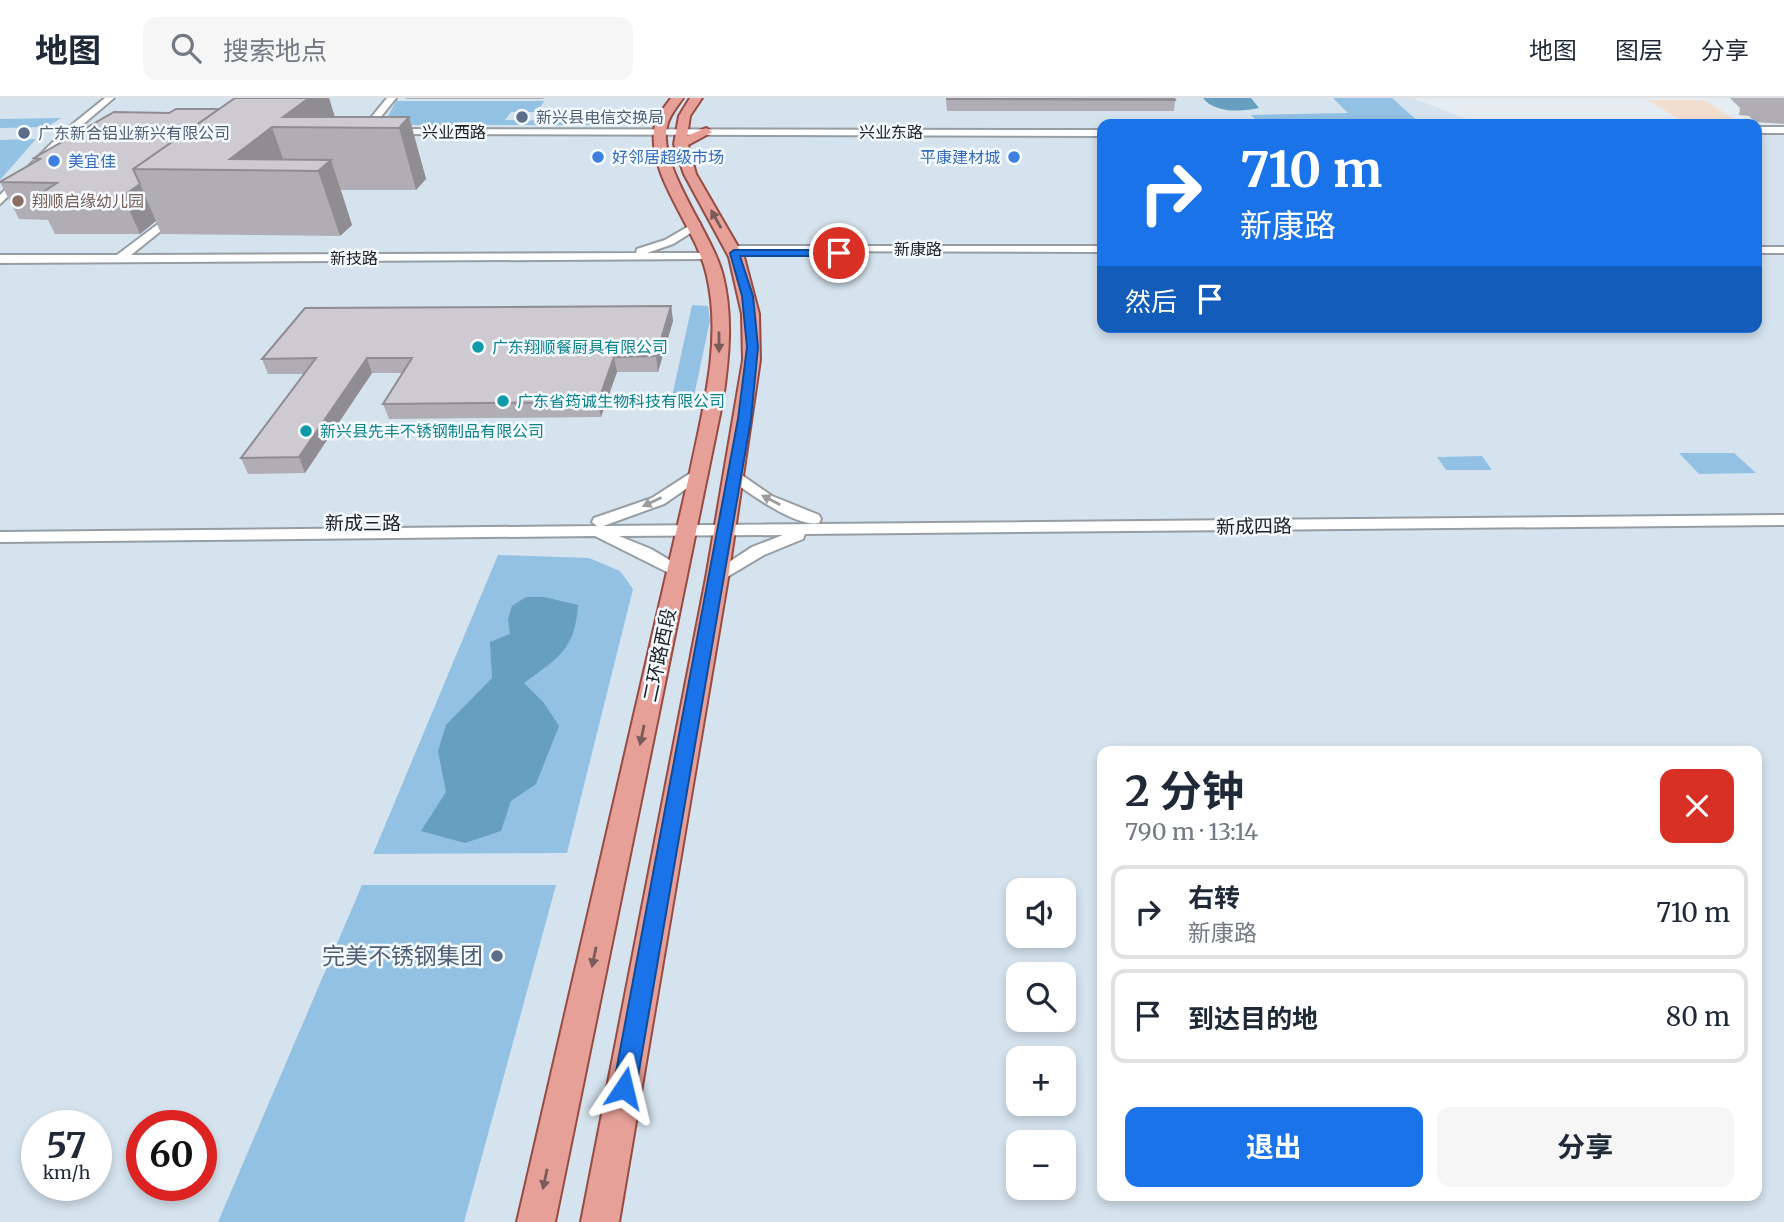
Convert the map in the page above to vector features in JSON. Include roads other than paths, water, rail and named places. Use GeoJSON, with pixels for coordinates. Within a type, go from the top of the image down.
{"type":"FeatureCollection","features":[{"type":"Feature","properties":{"kind":"main road"},"geometry":{"type":"LineString","coordinates":[[660,130],[677,98]]}},
{"type":"Feature","properties":{"kind":"main road"},"geometry":{"type":"LineString","coordinates":[[600,1222],[717,578],[744,419],[752,347],[747,296],[734,251],[686,165],[680,135],[685,113],[696,98]]}},
{"type":"Feature","properties":{"kind":"main road","name":"二环路西段"},"geometry":{"type":"LineString","coordinates":[[536,1222],[700,472],[720,350],[715,274],[696,225],[668,172],[662,155],[660,130]]}},
{"type":"Feature","properties":{"kind":"main road"},"geometry":{"type":"LineString","coordinates":[[680,135],[706,132]]}},
{"type":"Feature","properties":{"kind":"street"},"geometry":{"type":"LineString","coordinates":[[0,193],[104,98]]}},
{"type":"Feature","properties":{"kind":"street"},"geometry":{"type":"LineString","coordinates":[[0,201],[66,133],[110,98]]}},
{"type":"Feature","properties":{"kind":"street"},"geometry":{"type":"LineString","coordinates":[[365,130],[392,98]]}},
{"type":"Feature","properties":{"kind":"street","name":"兴业西路"},"geometry":{"type":"LineString","coordinates":[[352,130],[660,130],[680,135]]}},
{"type":"Feature","properties":{"kind":"street"},"geometry":{"type":"LineString","coordinates":[[66,133],[112,131]]}},
{"type":"Feature","properties":{"kind":"street","name":"兴业东路"},"geometry":{"type":"LineString","coordinates":[[680,135],[1097,131]]}},
{"type":"Feature","properties":{"kind":"street","name":"兴业东路"},"geometry":{"type":"LineString","coordinates":[[706,132],[1097,131]]}},
{"type":"Feature","properties":{"kind":"street"},"geometry":{"type":"LineString","coordinates":[[1762,132],[1784,132]]}},
{"type":"Feature","properties":{"kind":"street"},"geometry":{"type":"LineString","coordinates":[[123,256],[184,207]]}},
{"type":"Feature","properties":{"kind":"street"},"geometry":{"type":"LineString","coordinates":[[641,251],[669,242],[696,225]]}},
{"type":"Feature","properties":{"kind":"street"},"geometry":{"type":"LineString","coordinates":[[1762,250],[1784,250]]}},
{"type":"Feature","properties":{"kind":"street","name":"新技路"},"geometry":{"type":"LineString","coordinates":[[123,256],[641,251],[708,254]]}},
{"type":"Feature","properties":{"kind":"street","name":"新康路"},"geometry":{"type":"LineString","coordinates":[[734,251],[1097,251]]}},
{"type":"Feature","properties":{"kind":"street","name":"新技路"},"geometry":{"type":"LineString","coordinates":[[1,254],[708,254]]}},
{"type":"Feature","properties":{"kind":"street"},"geometry":{"type":"LineString","coordinates":[[660,256],[715,274]]}},
{"type":"Feature","properties":{"kind":"street"},"geometry":{"type":"LineString","coordinates":[[595,526],[658,501],[700,472]]}},
{"type":"Feature","properties":{"kind":"street"},"geometry":{"type":"LineString","coordinates":[[733,474],[766,499],[814,525]]}},
{"type":"Feature","properties":{"kind":"street","name":"新成四路"},"geometry":{"type":"LineString","coordinates":[[725,526],[1784,509]]}},
{"type":"Feature","properties":{"kind":"street","name":"新成四路"},"geometry":{"type":"LineString","coordinates":[[814,525],[1784,520]]}},
{"type":"Feature","properties":{"kind":"street","name":"新成三路"},"geometry":{"type":"LineString","coordinates":[[0,524],[725,526]]}},
{"type":"Feature","properties":{"kind":"street"},"geometry":{"type":"LineString","coordinates":[[717,578],[758,551],[814,525]]}},
{"type":"Feature","properties":{"kind":"street"},"geometry":{"type":"LineString","coordinates":[[595,526],[677,572]]}},
{"type":"Feature","properties":{"kind":"street","name":"新成三路"},"geometry":{"type":"LineString","coordinates":[[0,537],[595,526]]}},
{"type":"Feature","properties":{"kind":"place","name":"新兴县电信交换局"},"geometry":{"type":"Point","coordinates":[522,117]}},
{"type":"Feature","properties":{"kind":"place","name":"广东新合铝业新兴有限公司"},"geometry":{"type":"Point","coordinates":[24,133]}},
{"type":"Feature","properties":{"kind":"place","name":"好邻居超级市场"},"geometry":{"type":"Point","coordinates":[598,157]}},
{"type":"Feature","properties":{"kind":"place","name":"平康建材城"},"geometry":{"type":"Point","coordinates":[1014,157]}},
{"type":"Feature","properties":{"kind":"place","name":"美宜佳"},"geometry":{"type":"Point","coordinates":[54,161]}},
{"type":"Feature","properties":{"kind":"place","name":"翔顺启缘幼儿园"},"geometry":{"type":"Point","coordinates":[18,201]}},
{"type":"Feature","properties":{"kind":"place","name":"广东翔顺餐厨具有限公司"},"geometry":{"type":"Point","coordinates":[478,347]}},
{"type":"Feature","properties":{"kind":"place","name":"广东省筠诚生物科技有限公司"},"geometry":{"type":"Point","coordinates":[503,401]}},
{"type":"Feature","properties":{"kind":"place","name":"新兴县先丰不锈钢制品有限公司"},"geometry":{"type":"Point","coordinates":[306,431]}},
{"type":"Feature","properties":{"kind":"place","name":"完美不锈钢集团"},"geometry":{"type":"Point","coordinates":[497,956]}}]}
